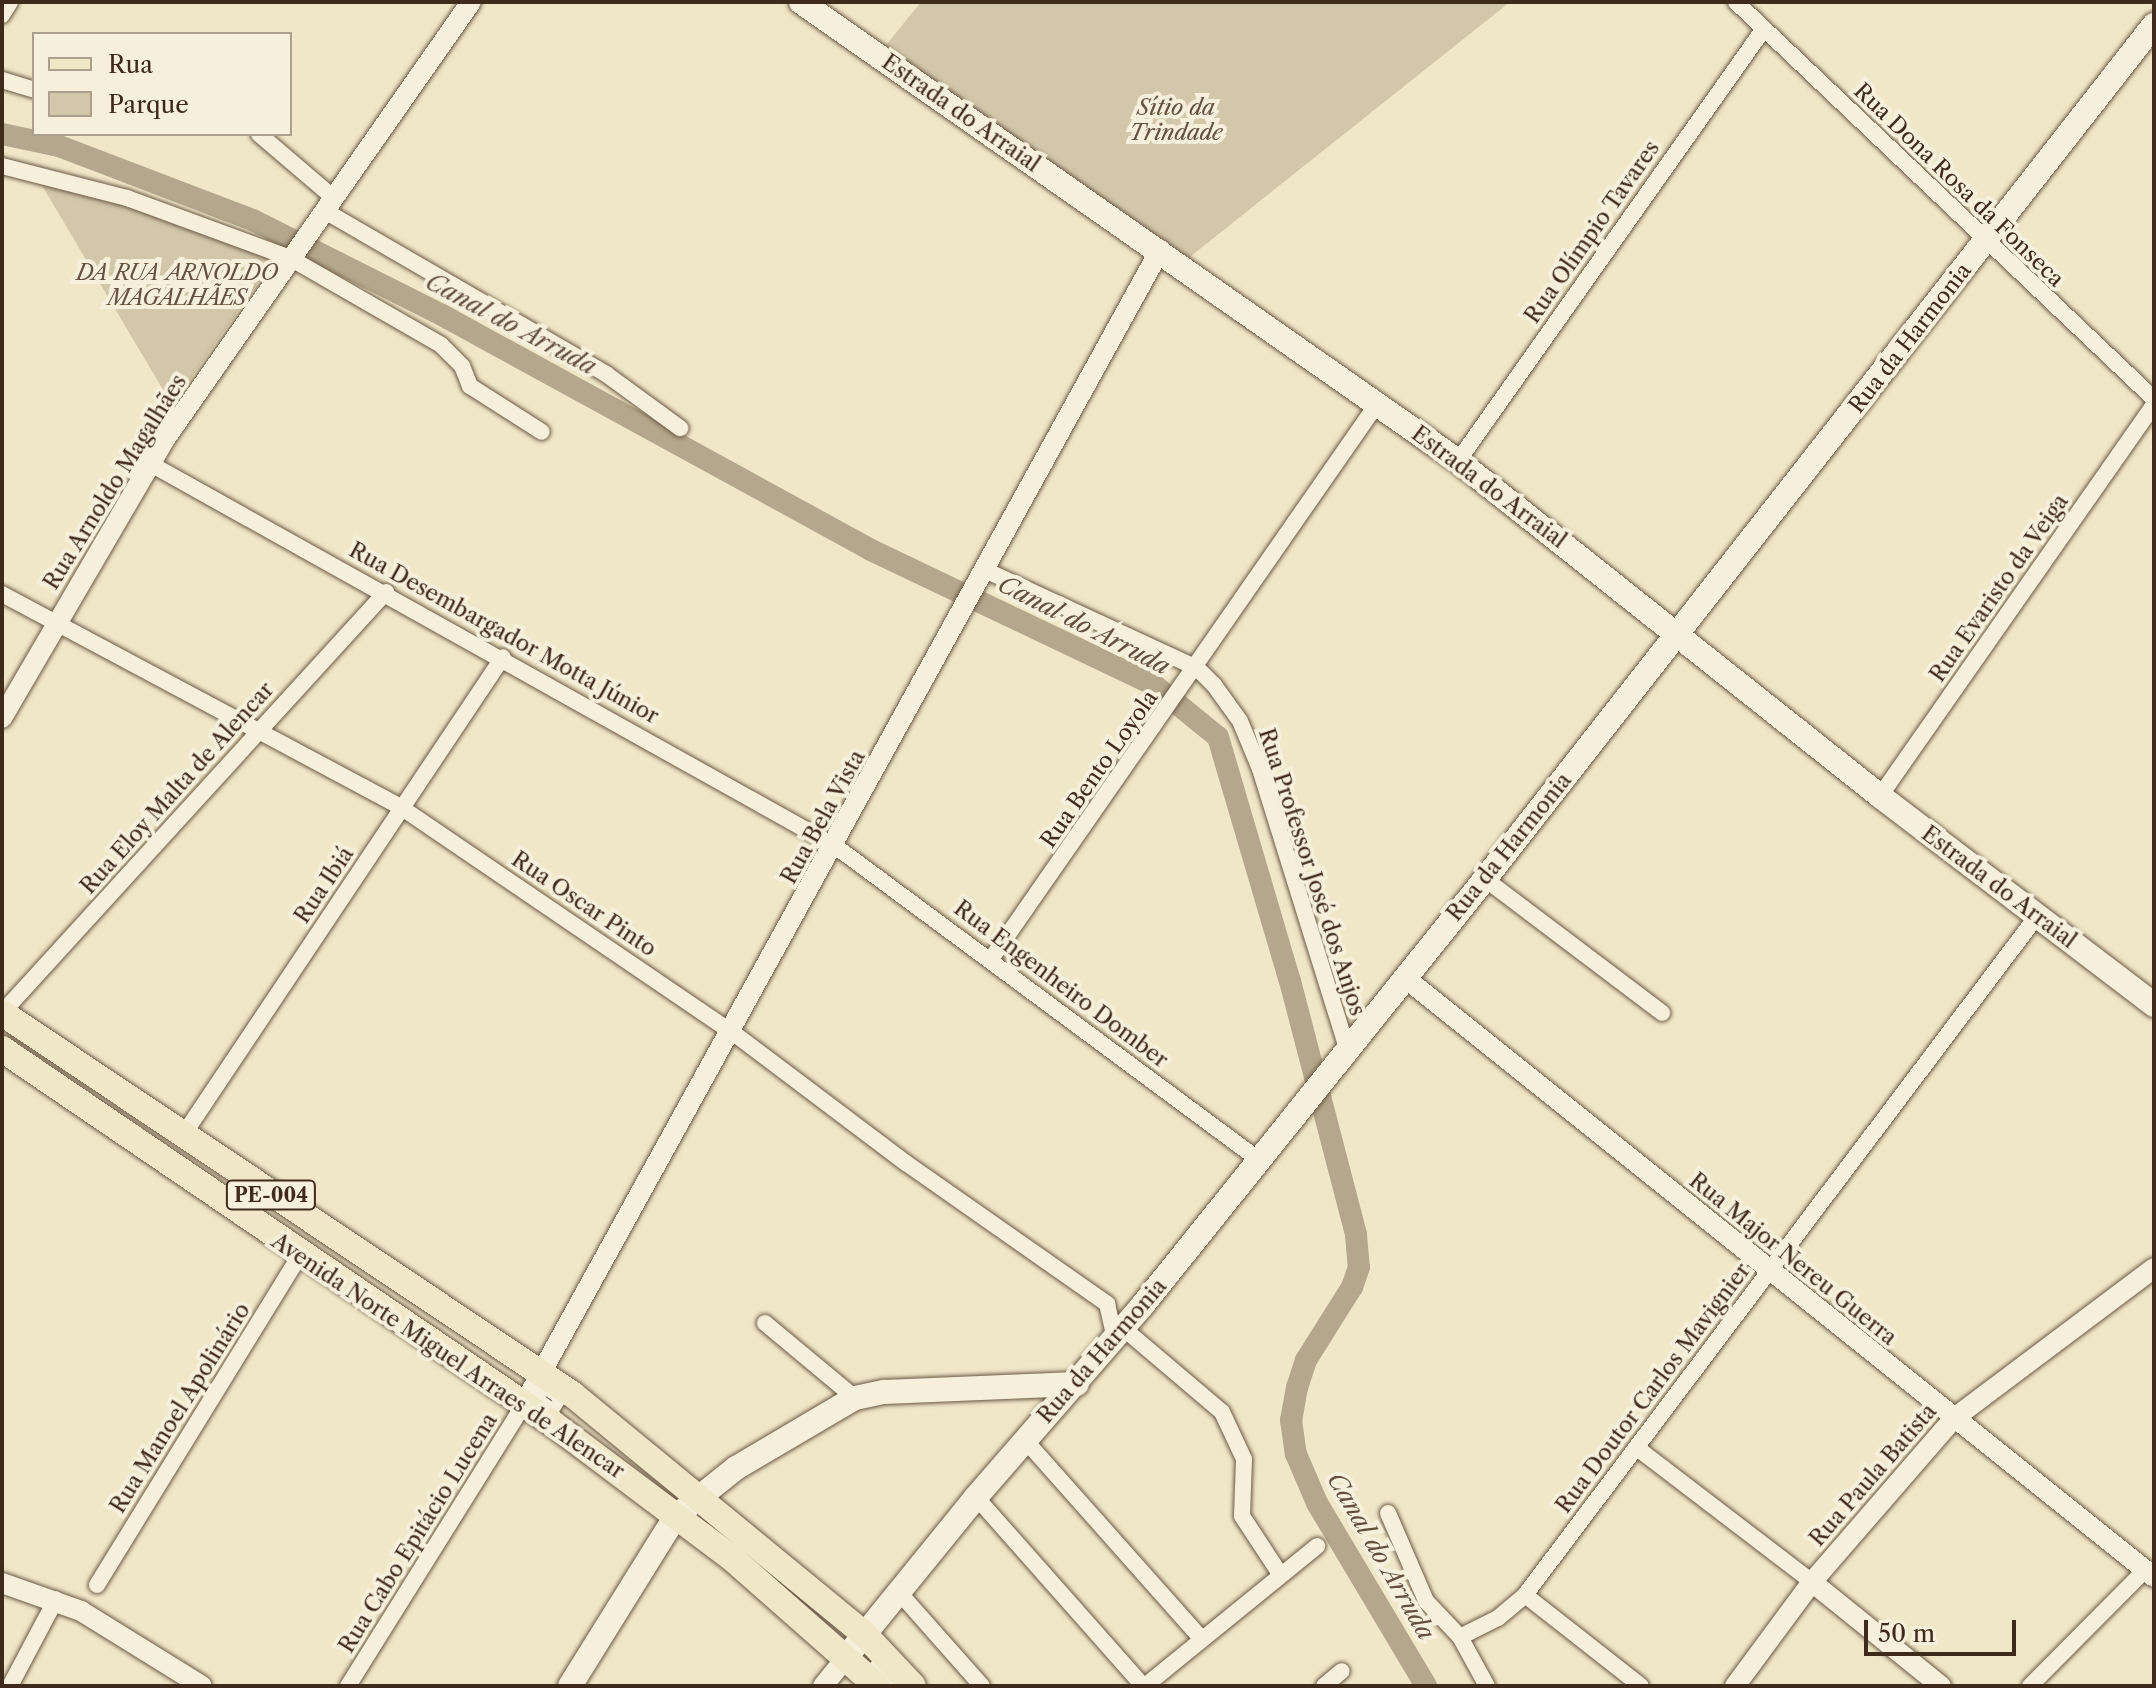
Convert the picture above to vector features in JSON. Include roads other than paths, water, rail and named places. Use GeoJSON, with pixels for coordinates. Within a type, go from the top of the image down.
{"type":"FeatureCollection","features":[{"type":"Feature","properties":{"kind":"main road","name":"Estrada do Arraial"},"geometry":{"type":"LineString","coordinates":[[801,2],[1458,461],[1680,633],[1880,796],[2152,1000]]}},
{"type":"Feature","properties":{"kind":"main road","name":"Rua da Harmonia"},"geometry":{"type":"LineString","coordinates":[[852,1644],[1142,1306],[1680,633],[2154,25]]}},
{"type":"Feature","properties":{"kind":"main road","name":"Avenida Norte Miguel Arraes de Alencar"},"geometry":{"type":"LineString","coordinates":[[2,1013],[182,1137],[535,1392],[676,1516],[913,1686]]}},
{"type":"Feature","properties":{"kind":"main road","name":"Avenida Norte Miguel Arraes de Alencar"},"geometry":{"type":"LineString","coordinates":[[3,1049],[301,1254],[535,1392],[699,1495],[852,1644],[877,1686]]}},
{"type":"Feature","properties":{"kind":"main road"},"geometry":{"type":"LineString","coordinates":[[570,1686],[676,1516],[699,1495],[855,1398],[884,1392],[1077,1384]]}},
{"type":"Feature","properties":{"kind":"street"},"geometry":{"type":"LineString","coordinates":[[2,15],[10,2]]}},
{"type":"Feature","properties":{"kind":"street","name":"Rua Arnoldo Magalhães"},"geometry":{"type":"LineString","coordinates":[[2,718],[149,463],[471,2]]}},
{"type":"Feature","properties":{"kind":"street","name":"Rua Dona Rosa da Fonseca"},"geometry":{"type":"LineString","coordinates":[[1736,2],[2154,402]]}},
{"type":"Feature","properties":{"kind":"street","name":"Rua Olímpio Tavares"},"geometry":{"type":"LineString","coordinates":[[1458,461],[1763,30]]}},
{"type":"Feature","properties":{"kind":"street"},"geometry":{"type":"LineString","coordinates":[[2,80],[32,89]]}},
{"type":"Feature","properties":{"kind":"street"},"geometry":{"type":"LineString","coordinates":[[261,136],[329,204],[606,374],[680,428]]}},
{"type":"Feature","properties":{"kind":"street"},"geometry":{"type":"LineString","coordinates":[[2,166],[127,198],[298,248],[441,345],[462,366],[470,386],[542,432]]}},
{"type":"Feature","properties":{"kind":"street","name":"Rua Bela Vista"},"geometry":{"type":"LineString","coordinates":[[535,1392],[1160,250]]}},
{"type":"Feature","properties":{"kind":"street","name":"Rua Evaristo da Veiga"},"geometry":{"type":"LineString","coordinates":[[1880,796],[2154,402]]}},
{"type":"Feature","properties":{"kind":"street","name":"Rua Bento Loyola"},"geometry":{"type":"LineString","coordinates":[[991,959],[1194,672],[1377,404]]}},
{"type":"Feature","properties":{"kind":"street","name":"Rua Desembargador Motta Júnior"},"geometry":{"type":"LineString","coordinates":[[149,463],[503,657],[835,846]]}},
{"type":"Feature","properties":{"kind":"street","name":"Rua Professor José dos Anjos"},"geometry":{"type":"LineString","coordinates":[[982,577],[1194,672],[1240,721],[1260,769],[1347,1049]]}},
{"type":"Feature","properties":{"kind":"street","name":"Rua Eloy Malta de Alencar"},"geometry":{"type":"LineString","coordinates":[[2,1013],[386,592]]}},
{"type":"Feature","properties":{"kind":"street","name":"Rua Oscar Pinto"},"geometry":{"type":"LineString","coordinates":[[2,594],[402,808],[732,1032],[906,1163],[1107,1304]]}},
{"type":"Feature","properties":{"kind":"street","name":"Rua Ibiá"},"geometry":{"type":"LineString","coordinates":[[182,1137],[503,657]]}},
{"type":"Feature","properties":{"kind":"street","name":"Rua Engenheiro Domber"},"geometry":{"type":"LineString","coordinates":[[835,846],[1259,1160]]}},
{"type":"Feature","properties":{"kind":"street"},"geometry":{"type":"LineString","coordinates":[[1485,879],[1662,1013]]}},
{"type":"Feature","properties":{"kind":"street","name":"Rua Doutor Carlos Mavignier"},"geometry":{"type":"LineString","coordinates":[[1460,1637],[1498,1618],[1525,1595],[2037,916]]}},
{"type":"Feature","properties":{"kind":"street","name":"Rua Major Nereu Guerra"},"geometry":{"type":"LineString","coordinates":[[1404,977],[2150,1574]]}},
{"type":"Feature","properties":{"kind":"street"},"geometry":{"type":"LineString","coordinates":[[2,1025],[533,1377],[524,1389],[3,1049]]}},
{"type":"Feature","properties":{"kind":"street","name":"Rua Manoel Apolinário"},"geometry":{"type":"LineString","coordinates":[[97,1585],[301,1254]]}},
{"type":"Feature","properties":{"kind":"street","name":"Rua Paula Batista"},"geometry":{"type":"LineString","coordinates":[[1735,1686],[1812,1582],[1953,1419],[2154,1268]]}},
{"type":"Feature","properties":{"kind":"street"},"geometry":{"type":"LineString","coordinates":[[1107,1304],[1119,1309],[1142,1306]]}},
{"type":"Feature","properties":{"kind":"street"},"geometry":{"type":"LineString","coordinates":[[1107,1304],[1119,1333],[1222,1412],[1244,1459],[1242,1516],[1280,1574]]}},
{"type":"Feature","properties":{"kind":"street"},"geometry":{"type":"LineString","coordinates":[[765,1323],[855,1398]]}},
{"type":"Feature","properties":{"kind":"street","name":"Rua Cabo Epitácio Lucena"},"geometry":{"type":"LineString","coordinates":[[348,1686],[535,1392]]}},
{"type":"Feature","properties":{"kind":"street"},"geometry":{"type":"LineString","coordinates":[[569,1406],[685,1494],[677,1502],[562,1418],[569,1406]]}},
{"type":"Feature","properties":{"kind":"street"},"geometry":{"type":"LineString","coordinates":[[1025,1440],[1201,1638]]}},
{"type":"Feature","properties":{"kind":"street"},"geometry":{"type":"LineString","coordinates":[[1637,1448],[1941,1686]]}},
{"type":"Feature","properties":{"kind":"street"},"geometry":{"type":"LineString","coordinates":[[976,1497],[1144,1686],[1317,1546]]}},
{"type":"Feature","properties":{"kind":"street"},"geometry":{"type":"LineString","coordinates":[[823,1686],[852,1644],[852,1637],[702,1505],[694,1515],[852,1644]]}},
{"type":"Feature","properties":{"kind":"street"},"geometry":{"type":"LineString","coordinates":[[1388,1513],[1426,1601],[1460,1637],[1487,1686]]}},
{"type":"Feature","properties":{"kind":"street"},"geometry":{"type":"LineString","coordinates":[[2030,1686],[2150,1574]]}},
{"type":"Feature","properties":{"kind":"street"},"geometry":{"type":"LineString","coordinates":[[3,1581],[56,1599],[202,1686]]}},
{"type":"Feature","properties":{"kind":"street"},"geometry":{"type":"LineString","coordinates":[[897,1590],[982,1686]]}},
{"type":"Feature","properties":{"kind":"street"},"geometry":{"type":"LineString","coordinates":[[1525,1595],[1641,1686]]}},
{"type":"Feature","properties":{"kind":"street"},"geometry":{"type":"LineString","coordinates":[[10,1686],[56,1599]]}},
{"type":"Feature","properties":{"kind":"street"},"geometry":{"type":"LineString","coordinates":[[894,1686],[875,1667],[881,1660],[905,1686]]}},
{"type":"Feature","properties":{"kind":"street"},"geometry":{"type":"LineString","coordinates":[[1324,1686],[1342,1671]]}},
{"type":"Feature","properties":{"kind":"waterway","name":"Canal do Arruda"},"geometry":{"type":"LineString","coordinates":[[2,134],[59,146],[253,220],[442,315],[871,550],[1154,685],[1218,737],[1290,981],[1356,1235],[1359,1267],[1352,1287],[1306,1360],[1297,1387],[1291,1420],[1296,1454],[1317,1503],[1426,1686]]}},
{"type":"Feature","properties":{"kind":"park label","name":"Sítio da Trindade"},"geometry":{"type":"Point","coordinates":[1176,120]}},
{"type":"Feature","properties":{"kind":"park label","name":"DA RUA ARNOLDO MAGALHÃES"},"geometry":{"type":"Point","coordinates":[177,284]}}]}
